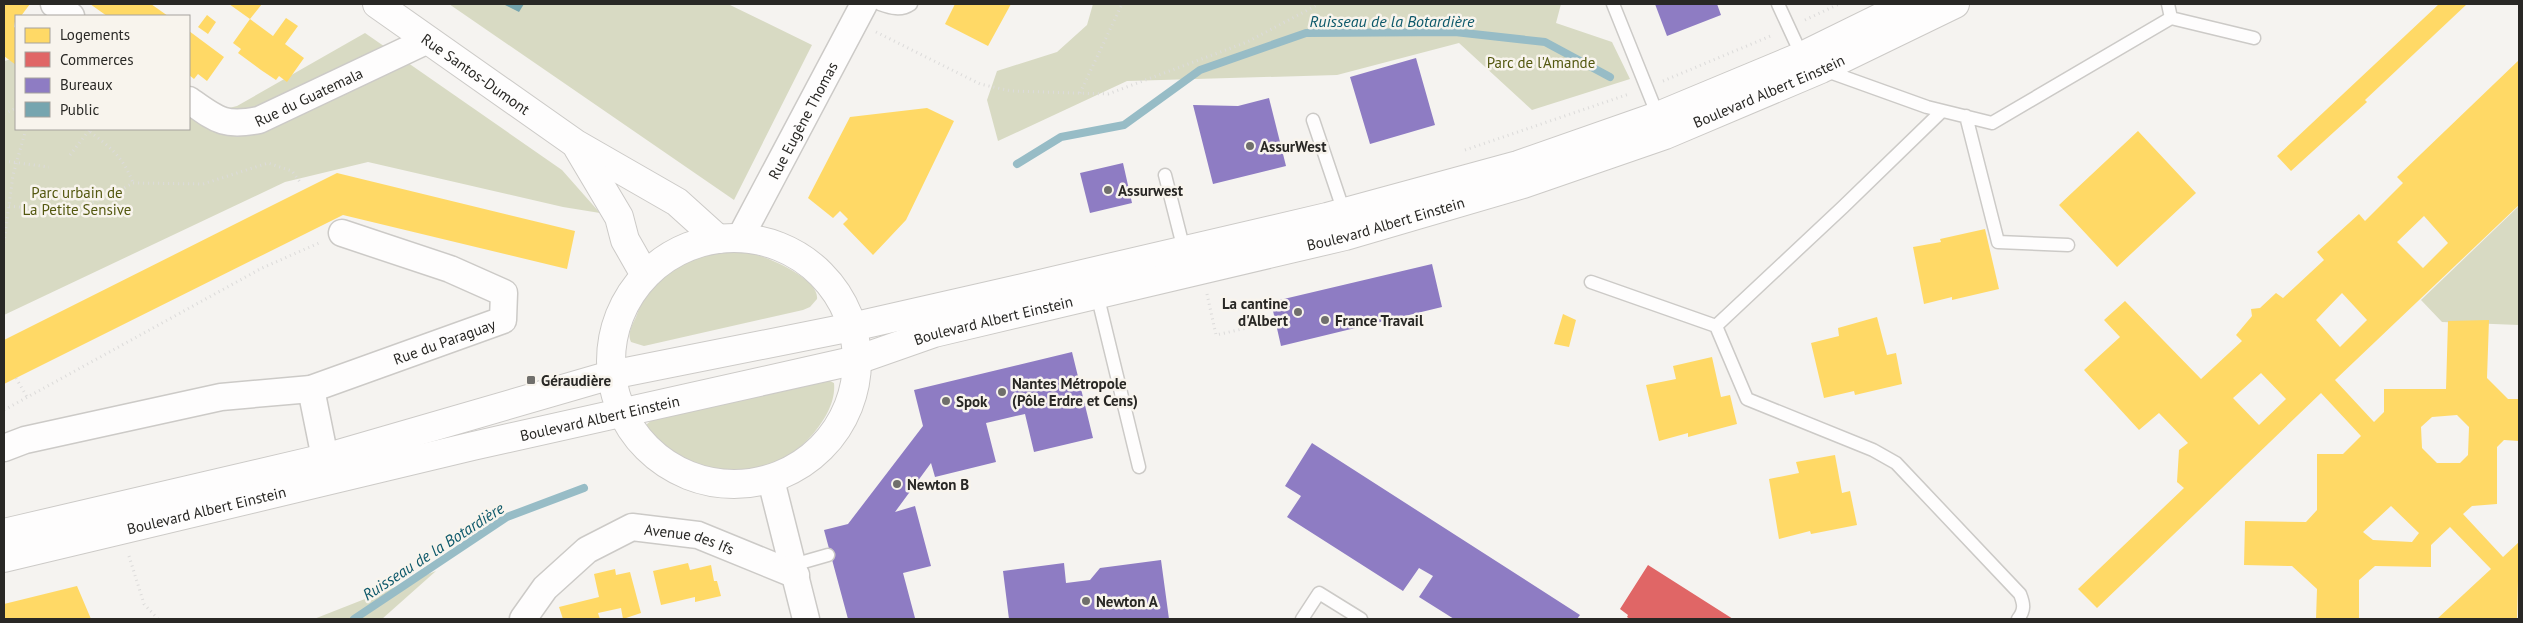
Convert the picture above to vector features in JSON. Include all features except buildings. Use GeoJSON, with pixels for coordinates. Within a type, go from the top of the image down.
{"type":"FeatureCollection","features":[{"type":"Feature","properties":{"kind":"main road","name":"Rue Santos-Dumont"},"geometry":{"type":"LineString","coordinates":[[378,4],[576,144],[677,202],[729,238]]}},
{"type":"Feature","properties":{"kind":"main road","name":"Boulevard Albert Einstein"},"geometry":{"type":"LineString","coordinates":[[4,533],[325,458],[611,375],[1193,260],[1345,236],[1523,184],[1665,135],[1812,62],[1908,4]]}},
{"type":"Feature","properties":{"kind":"main road","name":"Boulevard Albert Einstein"},"geometry":{"type":"LineString","coordinates":[[4,558],[473,446],[857,360],[934,333],[1097,294],[1193,260],[1344,212],[1518,165],[1812,62],[1956,4]]}},
{"type":"Feature","properties":{"kind":"main road","name":"Rue Santos-Dumont"},"geometry":{"type":"LineString","coordinates":[[576,144],[619,217],[625,240],[646,275]]}},
{"type":"Feature","properties":{"kind":"main road"},"geometry":{"type":"LineString","coordinates":[[729,238],[772,244],[803,259],[832,287],[840,298],[852,327],[857,360],[854,391],[842,421],[819,448],[793,469],[770,480],[751,484],[716,484],[678,472],[660,460],[640,442],[622,413],[611,375],[612,347],[619,318],[632,292],[646,275],[680,250],[697,243],[729,238]]}},
{"type":"Feature","properties":{"kind":"street"},"geometry":{"type":"LineString","coordinates":[[54,4],[70,15]]}},
{"type":"Feature","properties":{"kind":"street","name":"Rue Eugène Thomas"},"geometry":{"type":"LineString","coordinates":[[729,238],[864,4]]}},
{"type":"Feature","properties":{"kind":"street","name":"Rue du Guatemala"},"geometry":{"type":"LineString","coordinates":[[190,101],[220,121],[237,125],[259,120],[428,40]]}},
{"type":"Feature","properties":{"kind":"street","name":"Rue du Paraguay"},"geometry":{"type":"LineString","coordinates":[[4,448],[25,440],[221,396],[311,389],[503,320],[504,293],[450,269],[342,233]]}},
{"type":"Feature","properties":{"kind":"street"},"geometry":{"type":"LineString","coordinates":[[311,389],[325,458]]}},
{"type":"Feature","properties":{"kind":"street"},"geometry":{"type":"LineString","coordinates":[[770,480],[795,570],[806,619]]}},
{"type":"Feature","properties":{"kind":"street","name":"Avenue des Ifs"},"geometry":{"type":"LineString","coordinates":[[523,619],[545,588],[587,550],[632,527],[698,535],[795,570]]}},
{"type":"Feature","properties":{"kind":"lane"},"geometry":{"type":"LineString","coordinates":[[880,4],[893,8],[906,7],[912,4]]}},
{"type":"Feature","properties":{"kind":"lane"},"geometry":{"type":"LineString","coordinates":[[1613,4],[1658,116]]}},
{"type":"Feature","properties":{"kind":"lane"},"geometry":{"type":"LineString","coordinates":[[1778,4],[1812,62],[1927,107],[1992,123],[2171,18],[2254,38]]}},
{"type":"Feature","properties":{"kind":"lane"},"geometry":{"type":"LineString","coordinates":[[2168,4],[2171,18]]}},
{"type":"Feature","properties":{"kind":"lane"},"geometry":{"type":"LineString","coordinates":[[1716,326],[1843,207],[1942,110]]}},
{"type":"Feature","properties":{"kind":"lane"},"geometry":{"type":"LineString","coordinates":[[1966,116],[1998,242],[2068,245]]}},
{"type":"Feature","properties":{"kind":"lane"},"geometry":{"type":"LineString","coordinates":[[1313,120],[1344,212]]}},
{"type":"Feature","properties":{"kind":"lane"},"geometry":{"type":"LineString","coordinates":[[1165,175],[1193,260]]}},
{"type":"Feature","properties":{"kind":"lane"},"geometry":{"type":"LineString","coordinates":[[1591,282],[1716,326],[1748,400],[1873,450],[1896,463],[2020,594],[2024,603],[2023,612],[2018,619]]}},
{"type":"Feature","properties":{"kind":"lane"},"geometry":{"type":"LineString","coordinates":[[1097,294],[1139,467]]}},
{"type":"Feature","properties":{"kind":"lane"},"geometry":{"type":"LineString","coordinates":[[795,570],[828,555]]}},
{"type":"Feature","properties":{"kind":"lane"},"geometry":{"type":"LineString","coordinates":[[1302,619],[1319,593],[1361,619]]}},
{"type":"Feature","properties":{"kind":"path"},"geometry":{"type":"LineString","coordinates":[[1080,93],[1122,4]]}},
{"type":"Feature","properties":{"kind":"path"},"geometry":{"type":"LineString","coordinates":[[876,32],[980,84],[1011,91],[1108,94],[1246,42],[1319,4]]}},
{"type":"Feature","properties":{"kind":"path"},"geometry":{"type":"LineString","coordinates":[[4,243],[15,163],[26,130]]}},
{"type":"Feature","properties":{"kind":"path"},"geometry":{"type":"LineString","coordinates":[[70,155],[87,130]]}},
{"type":"Feature","properties":{"kind":"path"},"geometry":{"type":"LineString","coordinates":[[89,130],[117,153],[127,165],[133,183]]}},
{"type":"Feature","properties":{"kind":"path"},"geometry":{"type":"LineString","coordinates":[[4,161],[49,167]]}},
{"type":"Feature","properties":{"kind":"path"},"geometry":{"type":"LineString","coordinates":[[9,206],[45,210],[78,208],[112,195],[133,183],[203,184],[268,163],[292,171],[300,182]]}},
{"type":"Feature","properties":{"kind":"path"},"geometry":{"type":"LineString","coordinates":[[4,410],[262,268],[342,233]]}},
{"type":"Feature","properties":{"kind":"path"},"geometry":{"type":"LineString","coordinates":[[1193,260],[1216,335],[1264,324]]}},
{"type":"Feature","properties":{"kind":"path"},"geometry":{"type":"LineString","coordinates":[[16,378],[27,396]]}},
{"type":"Feature","properties":{"kind":"path"},"geometry":{"type":"LineString","coordinates":[[128,553],[144,604],[158,619]]}},
{"type":"Feature","properties":{"kind":"green space"},"geometry":{"type":"Polygon","coordinates":[[[449,4],[728,4],[812,45],[734,200],[449,4]]]}},
{"type":"Feature","properties":{"kind":"green space","name":"Parc de l'Amande"},"geometry":{"type":"Polygon","coordinates":[[[1093,4],[1561,4],[1556,23],[1612,42],[1630,79],[1532,110],[1459,43],[1337,75],[1127,81],[998,141],[987,100],[997,71],[1057,52],[1087,25],[1093,4]]]}},
{"type":"Feature","properties":{"kind":"green space","name":"Parc urbain de La Petite Sensive"},"geometry":{"type":"Polygon","coordinates":[[[365,33],[562,170],[600,213],[563,207],[368,162],[285,182],[4,315],[4,61],[15,58],[15,130],[190,130],[190,118],[237,106],[365,33]]]}},
{"type":"Feature","properties":{"kind":"green space"},"geometry":{"type":"Polygon","coordinates":[[[2519,206],[2519,325],[2442,322],[2421,300],[2519,206]]]}},
{"type":"Feature","properties":{"kind":"green space"},"geometry":{"type":"Polygon","coordinates":[[[727,251],[758,255],[791,270],[810,284],[816,291],[817,299],[810,307],[803,310],[644,346],[631,342],[631,329],[643,302],[660,278],[683,263],[727,251]]]}},
{"type":"Feature","properties":{"kind":"green space"},"geometry":{"type":"Polygon","coordinates":[[[828,380],[834,383],[833,397],[825,417],[813,434],[794,452],[773,466],[751,474],[729,477],[707,474],[685,466],[665,453],[646,433],[647,424],[653,419],[828,380]]]}},
{"type":"Feature","properties":{"kind":"green space"},"geometry":{"type":"Polygon","coordinates":[[[436,571],[382,619],[314,619],[436,571]]]}},
{"type":"Feature","properties":{"kind":"waterway","name":"Ruisseau de la Botardière"},"geometry":{"type":"LineString","coordinates":[[1017,164],[1061,137],[1124,125],[1200,70],[1306,33],[1455,32],[1545,42],[1610,77]]}},
{"type":"Feature","properties":{"kind":"waterway","name":"Ruisseau de la Botardière"},"geometry":{"type":"LineString","coordinates":[[354,619],[507,517],[584,488]]}},
{"type":"Feature","properties":{"kind":"place","name":"AssurWest"},"geometry":{"type":"Point","coordinates":[1250,146]}},
{"type":"Feature","properties":{"kind":"place","name":"Assurwest"},"geometry":{"type":"Point","coordinates":[1108,190]}},
{"type":"Feature","properties":{"kind":"place","name":"La cantine d'Albert"},"geometry":{"type":"Point","coordinates":[1298,312]}},
{"type":"Feature","properties":{"kind":"place","name":"France Travail"},"geometry":{"type":"Point","coordinates":[1325,320]}},
{"type":"Feature","properties":{"kind":"place","name":"Géraudière"},"geometry":{"type":"Point","coordinates":[531,380]}},
{"type":"Feature","properties":{"kind":"place","name":"Nantes Métropole (Pôle Erdre et Cens)"},"geometry":{"type":"Point","coordinates":[1002,392]}},
{"type":"Feature","properties":{"kind":"place","name":"Spok"},"geometry":{"type":"Point","coordinates":[946,401]}},
{"type":"Feature","properties":{"kind":"place","name":"Newton B"},"geometry":{"type":"Point","coordinates":[897,484]}},
{"type":"Feature","properties":{"kind":"place","name":"Newton A"},"geometry":{"type":"Point","coordinates":[1086,601]}}]}
